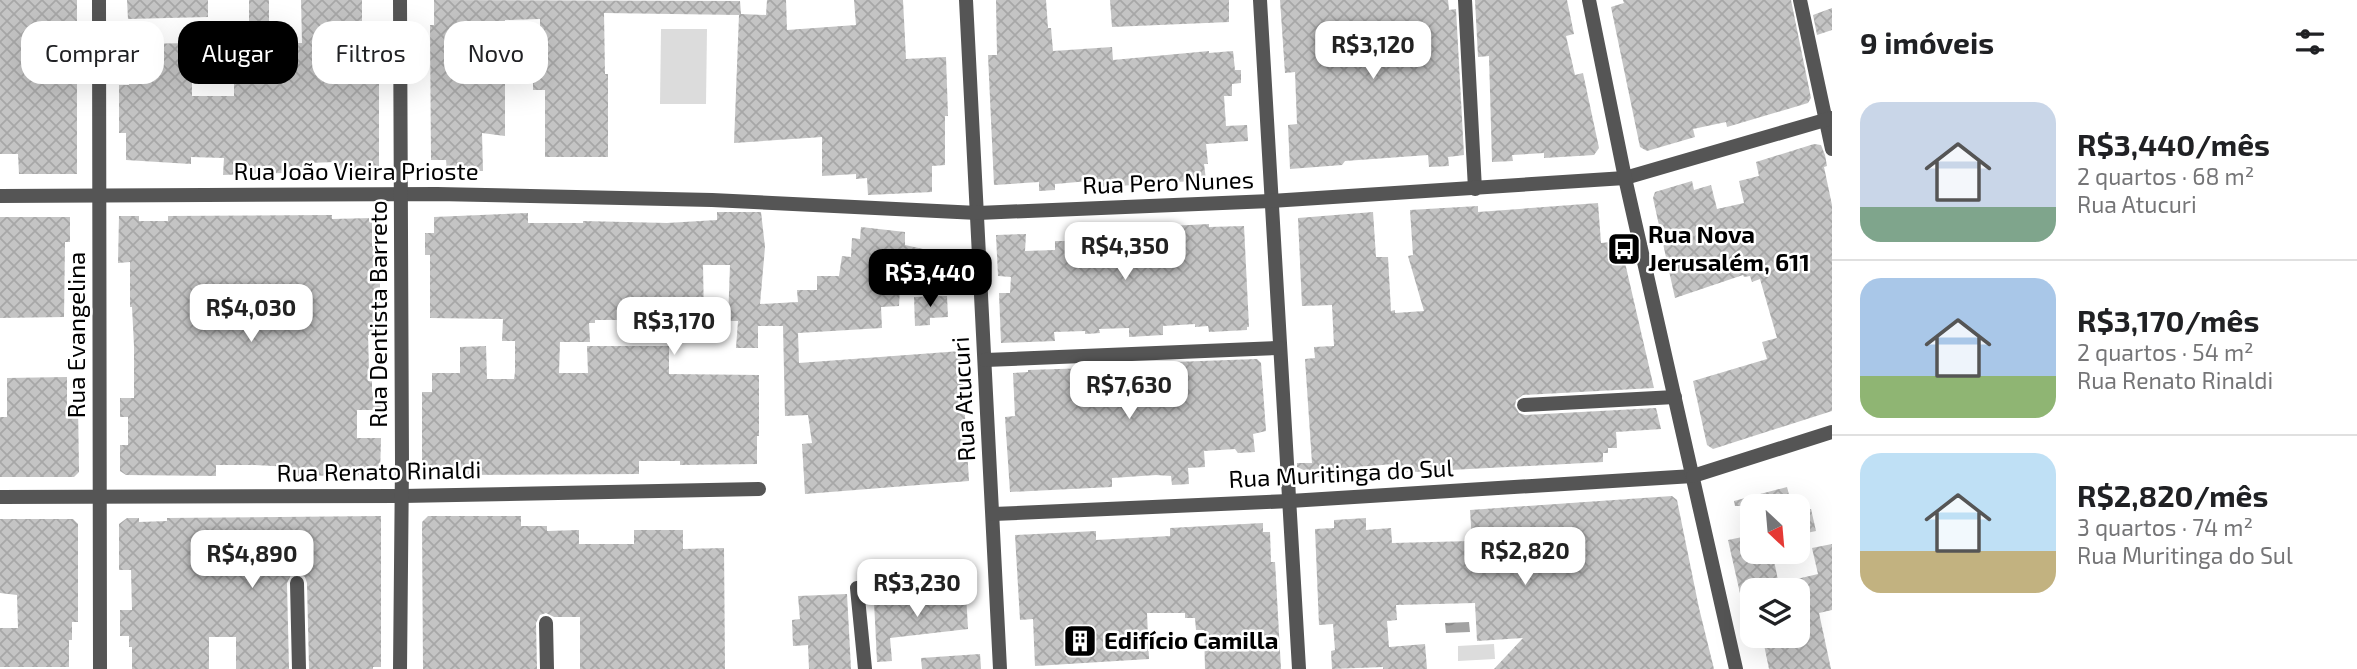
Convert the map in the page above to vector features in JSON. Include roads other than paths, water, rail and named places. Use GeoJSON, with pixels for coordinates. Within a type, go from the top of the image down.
{"type":"FeatureCollection","features":[{"type":"Feature","properties":{"kind":"street","name":"Rua Evangelina"},"geometry":{"type":"LineString","coordinates":[[99,0],[100,669]]}},
{"type":"Feature","properties":{"kind":"street","name":"Rua Dentista Barreto"},"geometry":{"type":"LineString","coordinates":[[400,0],[400,669]]}},
{"type":"Feature","properties":{"kind":"street","name":"Rua Atucuri"},"geometry":{"type":"LineString","coordinates":[[966,0],[1000,669]]}},
{"type":"Feature","properties":{"kind":"street"},"geometry":{"type":"LineString","coordinates":[[1260,0],[1299,669]]}},
{"type":"Feature","properties":{"kind":"street"},"geometry":{"type":"LineString","coordinates":[[1465,0],[1475,189]]}},
{"type":"Feature","properties":{"kind":"street"},"geometry":{"type":"LineString","coordinates":[[1589,0],[1625,177],[1736,669]]}},
{"type":"Feature","properties":{"kind":"street"},"geometry":{"type":"LineString","coordinates":[[1800,0],[1829,119],[1832,149]]}},
{"type":"Feature","properties":{"kind":"street","name":"Rua Pero Nunes"},"geometry":{"type":"LineString","coordinates":[[712,200],[978,213],[1271,201],[1475,189],[1625,177],[1829,119]]}},
{"type":"Feature","properties":{"kind":"street","name":"Rua João Vieira Prioste"},"geometry":{"type":"LineString","coordinates":[[0,196],[401,193],[712,200]]}},
{"type":"Feature","properties":{"kind":"street"},"geometry":{"type":"LineString","coordinates":[[985,359],[1279,348]]}},
{"type":"Feature","properties":{"kind":"street"},"geometry":{"type":"LineString","coordinates":[[1524,405],[1675,397]]}},
{"type":"Feature","properties":{"kind":"street","name":"Rua Muritinga do Sul"},"geometry":{"type":"LineString","coordinates":[[993,514],[1290,501],[1693,476],[1832,432]]}},
{"type":"Feature","properties":{"kind":"street","name":"Rua Renato Rinaldi"},"geometry":{"type":"LineString","coordinates":[[0,497],[402,496],[759,489]]}},
{"type":"Feature","properties":{"kind":"street"},"geometry":{"type":"LineString","coordinates":[[297,583],[299,669]]}},
{"type":"Feature","properties":{"kind":"street"},"geometry":{"type":"LineString","coordinates":[[857,588],[865,669]]}},
{"type":"Feature","properties":{"kind":"street"},"geometry":{"type":"LineString","coordinates":[[546,623],[547,669]]}},
{"type":"Feature","properties":{"kind":"water"},"geometry":{"type":"Polygon","coordinates":[[[1469,622],[1470,632],[1446,633],[1445,623],[1469,622]]]}},
{"type":"Feature","properties":{"kind":"place","name":"Rua Nova Jerusalém, 611"},"geometry":{"type":"Point","coordinates":[1624,249]}},
{"type":"Feature","properties":{"kind":"place","name":"Edifício Camilla"},"geometry":{"type":"Point","coordinates":[1080,641]}}]}
